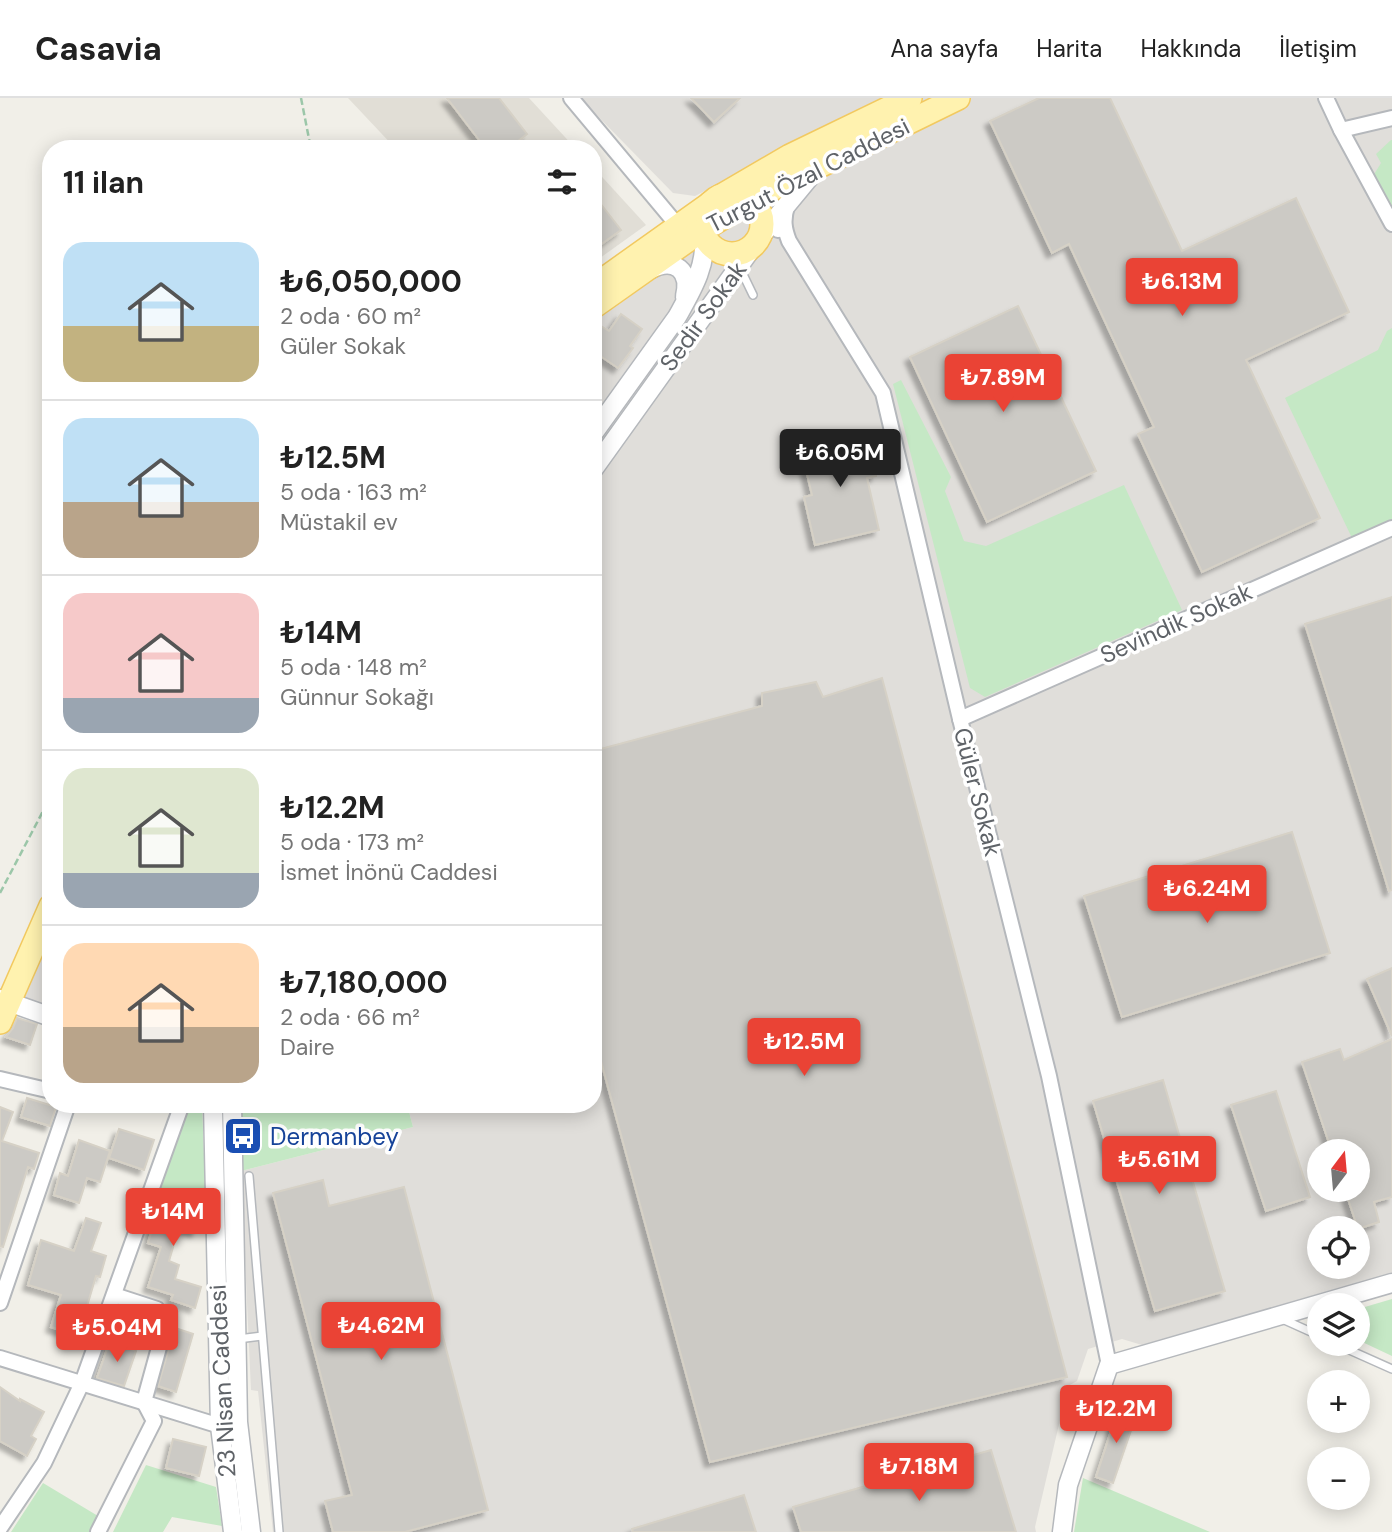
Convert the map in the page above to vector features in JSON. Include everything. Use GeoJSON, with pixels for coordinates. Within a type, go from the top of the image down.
{"type":"FeatureCollection","features":[{"type":"Feature","properties":{"kind":"main road"},"geometry":{"type":"LineString","coordinates":[[700,239],[705,211],[718,198],[790,156],[910,98]]}},
{"type":"Feature","properties":{"kind":"main road","name":"Turgut Özal Caddesi"},"geometry":{"type":"LineString","coordinates":[[602,301],[636,276],[700,239],[753,203],[818,167],[958,98]]}},
{"type":"Feature","properties":{"kind":"main road"},"geometry":{"type":"LineString","coordinates":[[700,239],[727,254],[743,252],[757,241],[761,232],[760,213],[753,203],[733,194],[718,198]]}},
{"type":"Feature","properties":{"kind":"main road"},"geometry":{"type":"LineString","coordinates":[[602,283],[700,239]]}},
{"type":"Feature","properties":{"kind":"main road"},"geometry":{"type":"LineString","coordinates":[[2,1003],[42,907]]}},
{"type":"Feature","properties":{"kind":"main road"},"geometry":{"type":"LineString","coordinates":[[2,1003],[42,924]]}},
{"type":"Feature","properties":{"kind":"street"},"geometry":{"type":"LineString","coordinates":[[571,98],[700,239],[704,261],[677,317],[602,421]]}},
{"type":"Feature","properties":{"kind":"street"},"geometry":{"type":"LineString","coordinates":[[1326,98],[1392,224]]}},
{"type":"Feature","properties":{"kind":"street"},"geometry":{"type":"LineString","coordinates":[[1341,130],[1392,118]]}},
{"type":"Feature","properties":{"kind":"street","name":"Sedir Sokak"},"geometry":{"type":"LineString","coordinates":[[602,457],[738,266],[818,167]]}},
{"type":"Feature","properties":{"kind":"street"},"geometry":{"type":"LineString","coordinates":[[789,201],[784,227],[789,241]]}},
{"type":"Feature","properties":{"kind":"street","name":"Güler Sokak"},"geometry":{"type":"LineString","coordinates":[[753,203],[789,241],[883,393],[960,719],[1049,1076],[1109,1365]]}},
{"type":"Feature","properties":{"kind":"street"},"geometry":{"type":"LineString","coordinates":[[757,241],[767,236],[776,236],[789,241]]}},
{"type":"Feature","properties":{"kind":"street"},"geometry":{"type":"LineString","coordinates":[[636,276],[658,265],[667,264],[682,270],[687,284],[677,317]]}},
{"type":"Feature","properties":{"kind":"street","name":"Sevindik Sokak"},"geometry":{"type":"LineString","coordinates":[[960,719],[1392,528]]}},
{"type":"Feature","properties":{"kind":"street"},"geometry":{"type":"LineString","coordinates":[[2,1003],[42,1014]]}},
{"type":"Feature","properties":{"kind":"street"},"geometry":{"type":"LineString","coordinates":[[0,1079],[42,1089]]}},
{"type":"Feature","properties":{"kind":"street"},"geometry":{"type":"LineString","coordinates":[[0,1303],[65,1113]]}},
{"type":"Feature","properties":{"kind":"street"},"geometry":{"type":"LineString","coordinates":[[0,1528],[44,1463],[82,1383],[179,1113]]}},
{"type":"Feature","properties":{"kind":"street","name":"23 Nisan Caddesi"},"geometry":{"type":"LineString","coordinates":[[213,1113],[220,1426],[233,1532]]}},
{"type":"Feature","properties":{"kind":"street","name":"23 Nisan Caddesi"},"geometry":{"type":"LineString","coordinates":[[232,1113],[238,1422],[251,1532]]}},
{"type":"Feature","properties":{"kind":"street"},"geometry":{"type":"LineString","coordinates":[[1062,1532],[1068,1485],[1109,1365],[1392,1283]]}},
{"type":"Feature","properties":{"kind":"street"},"geometry":{"type":"LineString","coordinates":[[98,1532],[154,1421],[144,1402],[166,1322],[158,1310],[114,1295]]}},
{"type":"Feature","properties":{"kind":"street"},"geometry":{"type":"LineString","coordinates":[[0,1358],[220,1426]]}},
{"type":"Feature","properties":{"kind":"lane"},"geometry":{"type":"LineString","coordinates":[[700,239],[738,266],[753,295]]}},
{"type":"Feature","properties":{"kind":"lane"},"geometry":{"type":"LineString","coordinates":[[249,1176],[279,1532]]}},
{"type":"Feature","properties":{"kind":"lane"},"geometry":{"type":"LineString","coordinates":[[1276,1317],[1307,1330]]}},
{"type":"Feature","properties":{"kind":"lane"},"geometry":{"type":"LineString","coordinates":[[237,1339],[262,1336]]}},
{"type":"Feature","properties":{"kind":"lane"},"geometry":{"type":"LineString","coordinates":[[1363,1356],[1392,1369]]}},
{"type":"Feature","properties":{"kind":"path"},"geometry":{"type":"LineString","coordinates":[[301,98],[309,140]]}},
{"type":"Feature","properties":{"kind":"path"},"geometry":{"type":"LineString","coordinates":[[0,893],[42,813]]}},
{"type":"Feature","properties":{"kind":"shaded area"},"geometry":{"type":"Polygon","coordinates":[[[348,98],[529,98],[568,140],[388,140],[348,98]]]}},
{"type":"Feature","properties":{"kind":"shaded area"},"geometry":{"type":"Polygon","coordinates":[[[580,98],[886,98],[695,196],[673,193],[580,98]]]}},
{"type":"Feature","properties":{"kind":"shaded area"},"geometry":{"type":"Polygon","coordinates":[[[912,98],[1392,98],[1392,1273],[1323,1293],[1307,1293],[1307,1297],[1142,1345],[1122,1339],[1088,1349],[1077,1381],[1068,1386],[1036,1532],[273,1532],[258,1391],[251,1390],[241,1171],[413,1127],[409,1113],[602,1113],[602,292],[912,98]]]}},
{"type":"Feature","properties":{"kind":"shaded area"},"geometry":{"type":"Polygon","coordinates":[[[602,177],[646,225],[602,257],[602,177]]]}},
{"type":"Feature","properties":{"kind":"shaded area"},"geometry":{"type":"Polygon","coordinates":[[[42,934],[42,1005],[15,995],[42,934]]]}},
{"type":"Feature","properties":{"kind":"green space"},"geometry":{"type":"Polygon","coordinates":[[[1391,140],[1392,210],[1373,176],[1381,163],[1376,154],[1391,140]]]}},
{"type":"Feature","properties":{"kind":"green space"},"geometry":{"type":"Polygon","coordinates":[[[1392,328],[1392,520],[1352,538],[1285,398],[1378,350],[1387,331],[1392,328]]]}},
{"type":"Feature","properties":{"kind":"green space"},"geometry":{"type":"Polygon","coordinates":[[[901,380],[951,477],[945,491],[964,541],[986,546],[1124,485],[1182,610],[985,697],[970,688],[893,384],[901,380]]]}},
{"type":"Feature","properties":{"kind":"green space"},"geometry":{"type":"Polygon","coordinates":[[[186,1113],[202,1113],[206,1205],[159,1190],[186,1113]]]}},
{"type":"Feature","properties":{"kind":"green space"},"geometry":{"type":"Polygon","coordinates":[[[240,1113],[409,1113],[413,1127],[241,1171],[240,1113]]]}},
{"type":"Feature","properties":{"kind":"green space"},"geometry":{"type":"Polygon","coordinates":[[[1392,1299],[1392,1356],[1370,1346],[1370,1305],[1392,1299]]]}},
{"type":"Feature","properties":{"kind":"green space"},"geometry":{"type":"Polygon","coordinates":[[[146,1465],[216,1487],[222,1526],[172,1517],[163,1532],[113,1532],[146,1465]]]}},
{"type":"Feature","properties":{"kind":"green space"},"geometry":{"type":"Polygon","coordinates":[[[1083,1478],[1210,1532],[1074,1532],[1083,1478]]]}},
{"type":"Feature","properties":{"kind":"green space"},"geometry":{"type":"Polygon","coordinates":[[[43,1483],[98,1516],[89,1532],[11,1532],[43,1483]]]}},
{"type":"Feature","properties":{"kind":"building"},"geometry":{"type":"Polygon","coordinates":[[[447,98],[499,98],[527,134],[519,140],[479,140],[447,98]]]}},
{"type":"Feature","properties":{"kind":"building"},"geometry":{"type":"Polygon","coordinates":[[[691,98],[740,98],[714,122],[691,98]]]}},
{"type":"Feature","properties":{"kind":"building"},"geometry":{"type":"Polygon","coordinates":[[[1039,98],[1110,98],[1182,251],[1296,198],[1349,312],[1246,360],[1320,518],[1202,572],[1138,434],[1154,427],[1069,244],[1052,253],[990,121],[1039,98]]]}},
{"type":"Feature","properties":{"kind":"building"},"geometry":{"type":"Polygon","coordinates":[[[602,206],[621,230],[602,244],[602,206]]]}},
{"type":"Feature","properties":{"kind":"building"},"geometry":{"type":"Polygon","coordinates":[[[1018,306],[1096,471],[987,522],[910,357],[1018,306]]]}},
{"type":"Feature","properties":{"kind":"building"},"geometry":{"type":"Polygon","coordinates":[[[621,314],[642,329],[630,346],[633,348],[618,368],[602,357],[602,327],[609,331],[621,314]]]}},
{"type":"Feature","properties":{"kind":"building"},"geometry":{"type":"Polygon","coordinates":[[[866,434],[876,476],[867,478],[879,530],[815,545],[804,497],[812,495],[801,449],[866,434]]]}},
{"type":"Feature","properties":{"kind":"building"},"geometry":{"type":"Polygon","coordinates":[[[1392,597],[1392,890],[1389,891],[1305,624],[1392,597]]]}},
{"type":"Feature","properties":{"kind":"building"},"geometry":{"type":"Polygon","coordinates":[[[882,678],[1067,1377],[710,1462],[602,1065],[602,749],[762,706],[762,693],[816,682],[823,697],[882,678]]]}},
{"type":"Feature","properties":{"kind":"building"},"geometry":{"type":"Polygon","coordinates":[[[1292,832],[1330,953],[1122,1017],[1084,896],[1292,832]]]}},
{"type":"Feature","properties":{"kind":"building"},"geometry":{"type":"Polygon","coordinates":[[[1392,968],[1392,1036],[1367,979],[1392,968]]]}},
{"type":"Feature","properties":{"kind":"building"},"geometry":{"type":"Polygon","coordinates":[[[17,1018],[37,1024],[30,1045],[6,1037],[17,1018]]]}},
{"type":"Feature","properties":{"kind":"building"},"geometry":{"type":"Polygon","coordinates":[[[1392,1039],[1392,1197],[1374,1202],[1379,1222],[1370,1225],[1370,1216],[1354,1216],[1349,1202],[1370,1202],[1370,1139],[1328,1139],[1302,1062],[1340,1049],[1344,1060],[1392,1039]]]}},
{"type":"Feature","properties":{"kind":"building"},"geometry":{"type":"Polygon","coordinates":[[[1163,1080],[1225,1291],[1155,1311],[1093,1101],[1163,1080]]]}},
{"type":"Feature","properties":{"kind":"building"},"geometry":{"type":"Polygon","coordinates":[[[1276,1091],[1307,1188],[1307,1198],[1266,1211],[1231,1105],[1276,1091]]]}},
{"type":"Feature","properties":{"kind":"building"},"geometry":{"type":"Polygon","coordinates":[[[27,1098],[42,1103],[42,1113],[54,1113],[50,1126],[21,1117],[27,1098]]]}},
{"type":"Feature","properties":{"kind":"building"},"geometry":{"type":"Polygon","coordinates":[[[0,1107],[13,1112],[2,1141],[39,1153],[34,1169],[28,1167],[3,1247],[0,1246],[0,1107]]]}},
{"type":"Feature","properties":{"kind":"building"},"geometry":{"type":"Polygon","coordinates":[[[119,1129],[154,1140],[144,1170],[109,1158],[119,1129]]]}},
{"type":"Feature","properties":{"kind":"building"},"geometry":{"type":"Polygon","coordinates":[[[79,1140],[110,1151],[100,1182],[87,1178],[79,1203],[54,1195],[60,1173],[68,1176],[79,1140]]]}},
{"type":"Feature","properties":{"kind":"building"},"geometry":{"type":"Polygon","coordinates":[[[323,1180],[329,1206],[404,1187],[488,1510],[405,1532],[333,1532],[325,1501],[352,1495],[273,1193],[323,1180]]]}},
{"type":"Feature","properties":{"kind":"building"},"geometry":{"type":"Polygon","coordinates":[[[159,1196],[203,1208],[196,1232],[179,1227],[169,1261],[179,1265],[175,1279],[201,1287],[195,1308],[171,1300],[173,1295],[148,1287],[161,1247],[148,1243],[155,1220],[151,1219],[159,1196]]]}},
{"type":"Feature","properties":{"kind":"building"},"geometry":{"type":"Polygon","coordinates":[[[86,1218],[101,1223],[91,1251],[106,1256],[100,1277],[96,1276],[85,1313],[89,1314],[82,1337],[51,1327],[61,1295],[28,1285],[41,1240],[74,1251],[86,1218]]]}},
{"type":"Feature","properties":{"kind":"building"},"geometry":{"type":"Polygon","coordinates":[[[175,1328],[193,1334],[176,1392],[158,1386],[175,1328]]]}},
{"type":"Feature","properties":{"kind":"building"},"geometry":{"type":"Polygon","coordinates":[[[110,1341],[136,1351],[124,1386],[97,1378],[110,1341]]]}},
{"type":"Feature","properties":{"kind":"building"},"geometry":{"type":"Polygon","coordinates":[[[0,1387],[20,1401],[44,1412],[31,1436],[36,1439],[27,1456],[0,1441],[0,1387]]]}},
{"type":"Feature","properties":{"kind":"building"},"geometry":{"type":"Polygon","coordinates":[[[1119,1407],[1137,1413],[1113,1483],[1096,1477],[1119,1407]]]}},
{"type":"Feature","properties":{"kind":"building"},"geometry":{"type":"Polygon","coordinates":[[[173,1439],[206,1447],[199,1476],[166,1468],[173,1439]]]}},
{"type":"Feature","properties":{"kind":"building"},"geometry":{"type":"Polygon","coordinates":[[[991,1450],[1016,1532],[801,1532],[793,1507],[991,1450]]]}},
{"type":"Feature","properties":{"kind":"building"},"geometry":{"type":"Polygon","coordinates":[[[744,1495],[756,1532],[633,1532],[632,1529],[744,1495]]]}},
{"type":"Feature","properties":{"kind":"place","name":"Dermanbey"},"geometry":{"type":"Point","coordinates":[243,1136]}}]}
